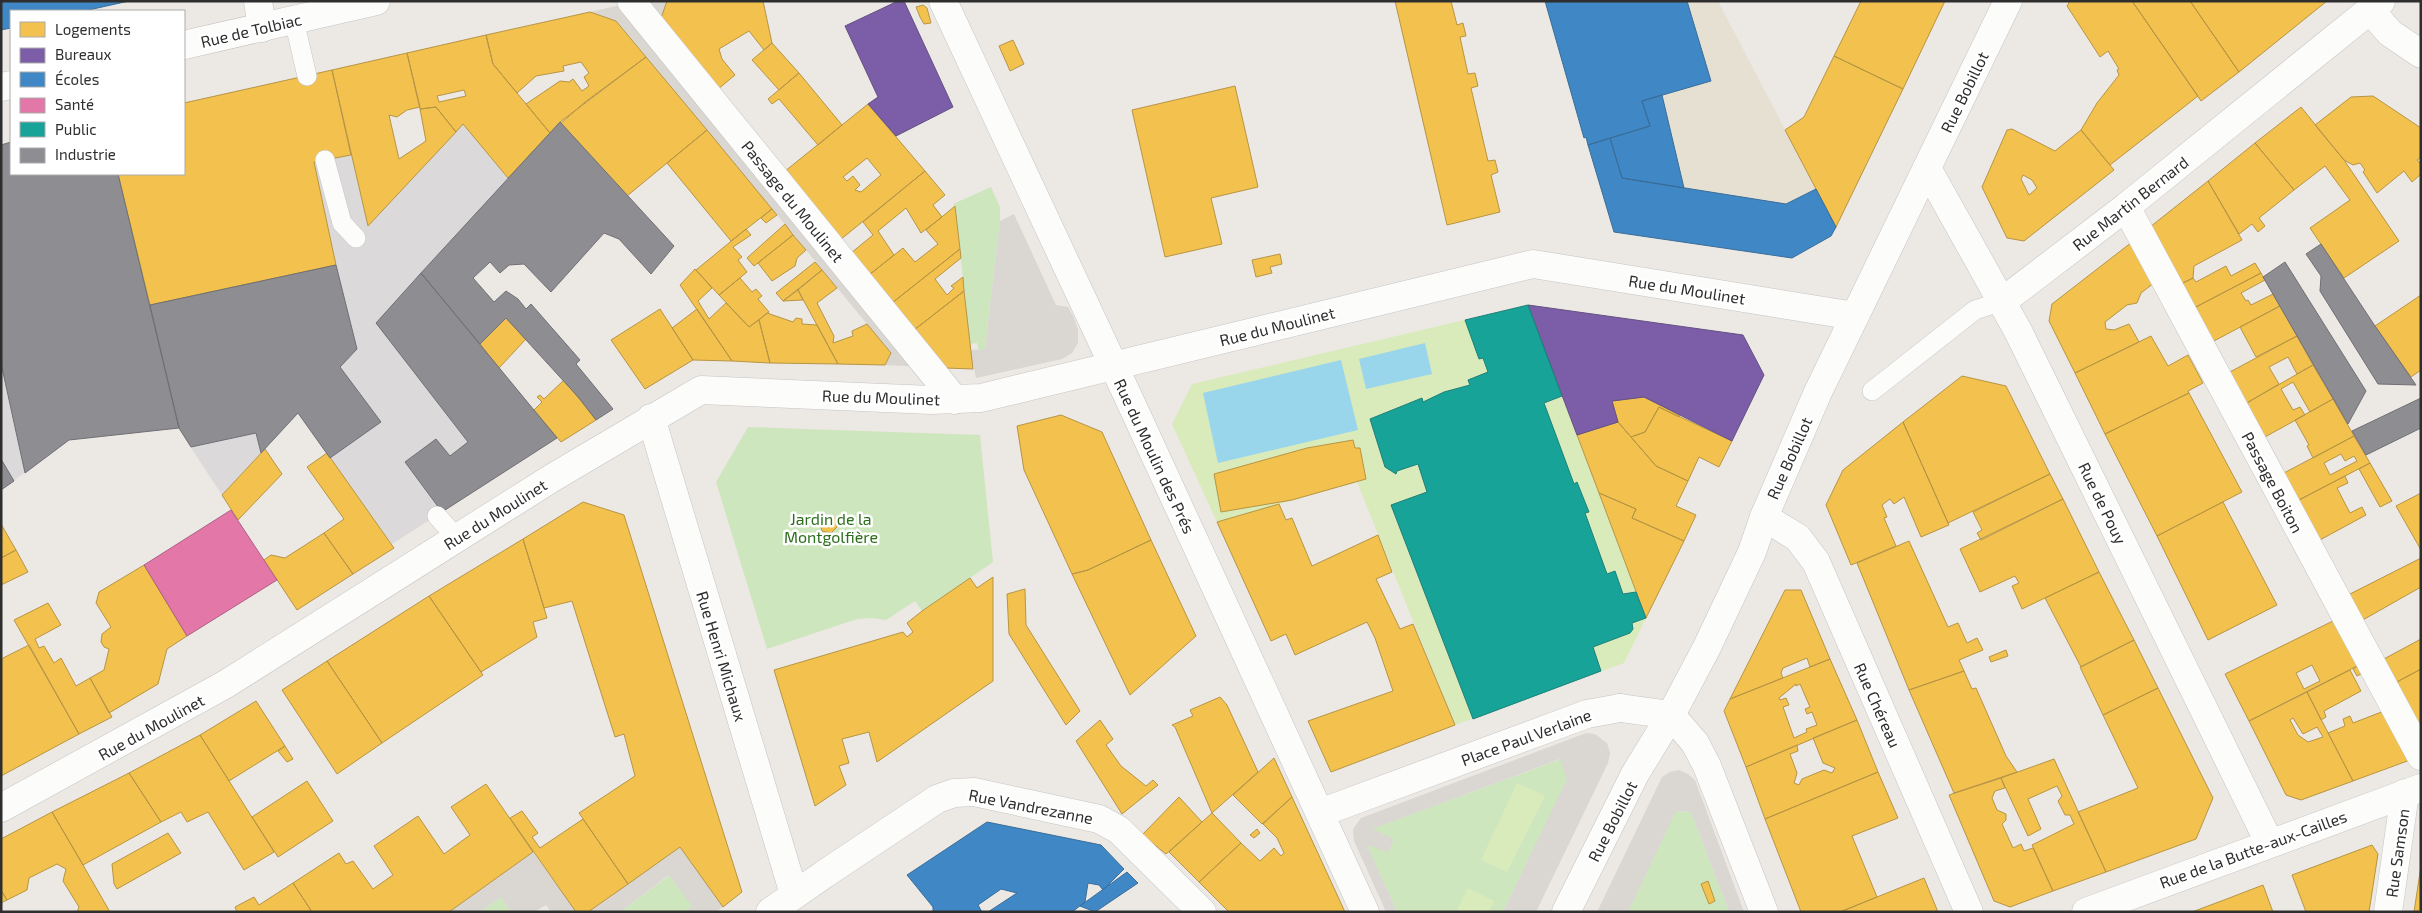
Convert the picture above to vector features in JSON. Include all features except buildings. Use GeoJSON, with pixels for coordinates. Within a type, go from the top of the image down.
{"type":"FeatureCollection","features":[{"type":"Feature","properties":{"kind":"street","name":"Rue de Tolbiac"},"geometry":{"type":"LineString","coordinates":[[185,45],[260,14],[294,20],[376,1]]}},
{"type":"Feature","properties":{"kind":"street","name":"Passage du Moulinet"},"geometry":{"type":"LineString","coordinates":[[631,1],[955,400]]}},
{"type":"Feature","properties":{"kind":"street","name":"Rue du Moulin des Prés"},"geometry":{"type":"LineString","coordinates":[[943,1],[1365,912]]}},
{"type":"Feature","properties":{"kind":"street","name":"Rue Bobillot"},"geometry":{"type":"LineString","coordinates":[[1566,912],[1635,774],[1671,715],[1752,552],[1764,517],[1818,392],[2008,1]]}},
{"type":"Feature","properties":{"kind":"street"},"geometry":{"type":"LineString","coordinates":[[2376,5],[2390,33],[2421,54]]}},
{"type":"Feature","properties":{"kind":"street","name":"Rue Martin Bernard"},"geometry":{"type":"LineString","coordinates":[[2003,301],[2126,207],[2376,5]]}},
{"type":"Feature","properties":{"kind":"street","name":"Rue de Pouy"},"geometry":{"type":"LineString","coordinates":[[1927,168],[2003,301],[2269,842]]}},
{"type":"Feature","properties":{"kind":"street","name":"Passage Boiton"},"geometry":{"type":"LineString","coordinates":[[2126,207],[2421,756]]}},
{"type":"Feature","properties":{"kind":"street","name":"Rue du Moulinet"},"geometry":{"type":"LineString","coordinates":[[1,808],[226,684],[457,538],[651,418],[700,390],[955,400],[981,398],[1533,264],[1855,316]]}},
{"type":"Feature","properties":{"kind":"street","name":"Rue Henri Michaux"},"geometry":{"type":"LineString","coordinates":[[651,418],[796,903]]}},
{"type":"Feature","properties":{"kind":"street","name":"Rue Chéreau"},"geometry":{"type":"LineString","coordinates":[[1764,517],[1798,538],[1816,562],[1969,912]]}},
{"type":"Feature","properties":{"kind":"street","name":"Place Paul Verlaine"},"geometry":{"type":"LineString","coordinates":[[1320,813],[1588,714],[1620,708],[1671,715]]}},
{"type":"Feature","properties":{"kind":"street"},"geometry":{"type":"LineString","coordinates":[[1671,715],[1694,743],[1707,766],[1764,912]]}},
{"type":"Feature","properties":{"kind":"street","name":"Rue de la Butte-aux-Cailles"},"geometry":{"type":"LineString","coordinates":[[2086,912],[2269,842],[2413,790]]}},
{"type":"Feature","properties":{"kind":"street","name":"Rue Samson"},"geometry":{"type":"LineString","coordinates":[[2388,912],[2413,790]]}},
{"type":"Feature","properties":{"kind":"street","name":"Rue Vandrezanne"},"geometry":{"type":"LineString","coordinates":[[770,912],[796,903],[826,873],[937,799],[954,793],[974,792],[1099,819],[1119,830],[1202,912]]}},
{"type":"Feature","properties":{"kind":"lane"},"geometry":{"type":"LineString","coordinates":[[294,20],[307,76]]}},
{"type":"Feature","properties":{"kind":"lane"},"geometry":{"type":"LineString","coordinates":[[326,160],[342,223],[356,238]]}},
{"type":"Feature","properties":{"kind":"lane","name":"Rue Martin Bernard"},"geometry":{"type":"LineString","coordinates":[[1872,391],[1975,310],[2003,301]]}},
{"type":"Feature","properties":{"kind":"lane"},"geometry":{"type":"LineString","coordinates":[[437,516],[457,538]]}},
{"type":"Feature","properties":{"kind":"shaded area"},"geometry":{"type":"Polygon","coordinates":[[[638,1],[667,1],[660,21],[946,368],[885,365],[891,353],[630,37],[616,21],[590,12],[638,1]]]}},
{"type":"Feature","properties":{"kind":"shaded area"},"geometry":{"type":"Polygon","coordinates":[[[1545,1],[1718,1],[1836,227],[1831,236],[1792,258],[1584,138],[1545,1]]]}},
{"type":"Feature","properties":{"kind":"shaded area"},"geometry":{"type":"Polygon","coordinates":[[[332,70],[368,226],[463,124],[508,178],[421,273],[557,438],[392,544],[298,413],[222,495],[178,428],[69,440],[1,490],[1,145],[10,142],[10,175],[185,175],[185,103],[332,70]]]}},
{"type":"Feature","properties":{"kind":"shaded area"},"geometry":{"type":"Polygon","coordinates":[[[1014,214],[1056,305],[1068,307],[1074,318],[1078,330],[1078,343],[1072,353],[1062,359],[976,378],[970,350],[985,349],[1000,221],[1014,214]]]}},
{"type":"Feature","properties":{"kind":"shaded area"},"geometry":{"type":"Polygon","coordinates":[[[1586,733],[1595,734],[1607,743],[1610,753],[1608,763],[1536,912],[1503,912],[1567,779],[1560,759],[1372,829],[1394,839],[1388,852],[1367,845],[1397,912],[1386,912],[1354,841],[1353,829],[1361,818],[1586,733]]]}},
{"type":"Feature","properties":{"kind":"shaded area"},"geometry":{"type":"Polygon","coordinates":[[[1679,770],[1695,780],[1744,912],[1729,912],[1691,812],[1676,811],[1628,912],[1597,912],[1662,777],[1670,772],[1679,770]]]}},
{"type":"Feature","properties":{"kind":"shaded area"},"geometry":{"type":"Polygon","coordinates":[[[680,847],[723,907],[715,912],[686,912],[692,906],[669,875],[620,912],[588,912],[680,847]]]}},
{"type":"Feature","properties":{"kind":"shaded area"},"geometry":{"type":"Polygon","coordinates":[[[533,852],[576,912],[551,912],[546,905],[534,912],[511,912],[501,897],[480,912],[449,912],[533,852]]]}},
{"type":"Feature","properties":{"kind":"green space"},"geometry":{"type":"Polygon","coordinates":[[[991,187],[1000,207],[1000,221],[985,349],[978,349],[977,343],[970,344],[955,206],[953,204],[991,187]]]}},
{"type":"Feature","properties":{"kind":"green space"},"geometry":{"type":"Polygon","coordinates":[[[1528,305],[1646,618],[1624,663],[1455,725],[1357,482],[1217,522],[1172,424],[1192,384],[1528,305]]]}},
{"type":"Feature","properties":{"kind":"green space","name":"Jardin de la Montgolfière"},"geometry":{"type":"Polygon","coordinates":[[[748,427],[980,435],[993,562],[922,611],[915,601],[886,620],[857,619],[767,649],[716,482],[748,427]]]}},
{"type":"Feature","properties":{"kind":"green space"},"geometry":{"type":"Polygon","coordinates":[[[1561,759],[1568,779],[1503,912],[1397,912],[1366,844],[1388,852],[1371,829],[1561,759]]]}},
{"type":"Feature","properties":{"kind":"green space"},"geometry":{"type":"Polygon","coordinates":[[[1517,783],[1545,796],[1507,872],[1481,860],[1517,783]]]}},
{"type":"Feature","properties":{"kind":"green space"},"geometry":{"type":"Polygon","coordinates":[[[1675,811],[1691,812],[1729,912],[1628,912],[1675,811]]]}},
{"type":"Feature","properties":{"kind":"green space"},"geometry":{"type":"Polygon","coordinates":[[[670,875],[693,907],[686,912],[620,912],[670,875]]]}},
{"type":"Feature","properties":{"kind":"green space"},"geometry":{"type":"Polygon","coordinates":[[[1468,888],[1494,901],[1489,912],[1456,912],[1468,888]]]}},
{"type":"Feature","properties":{"kind":"green space"},"geometry":{"type":"Polygon","coordinates":[[[501,897],[511,912],[480,912],[501,897]]]}},
{"type":"Feature","properties":{"kind":"water"},"geometry":{"type":"Polygon","coordinates":[[[1425,343],[1432,374],[1366,389],[1359,359],[1425,343]]]}},
{"type":"Feature","properties":{"kind":"water"},"geometry":{"type":"Polygon","coordinates":[[[1341,360],[1358,430],[1218,463],[1203,393],[1341,360]]]}}]}
